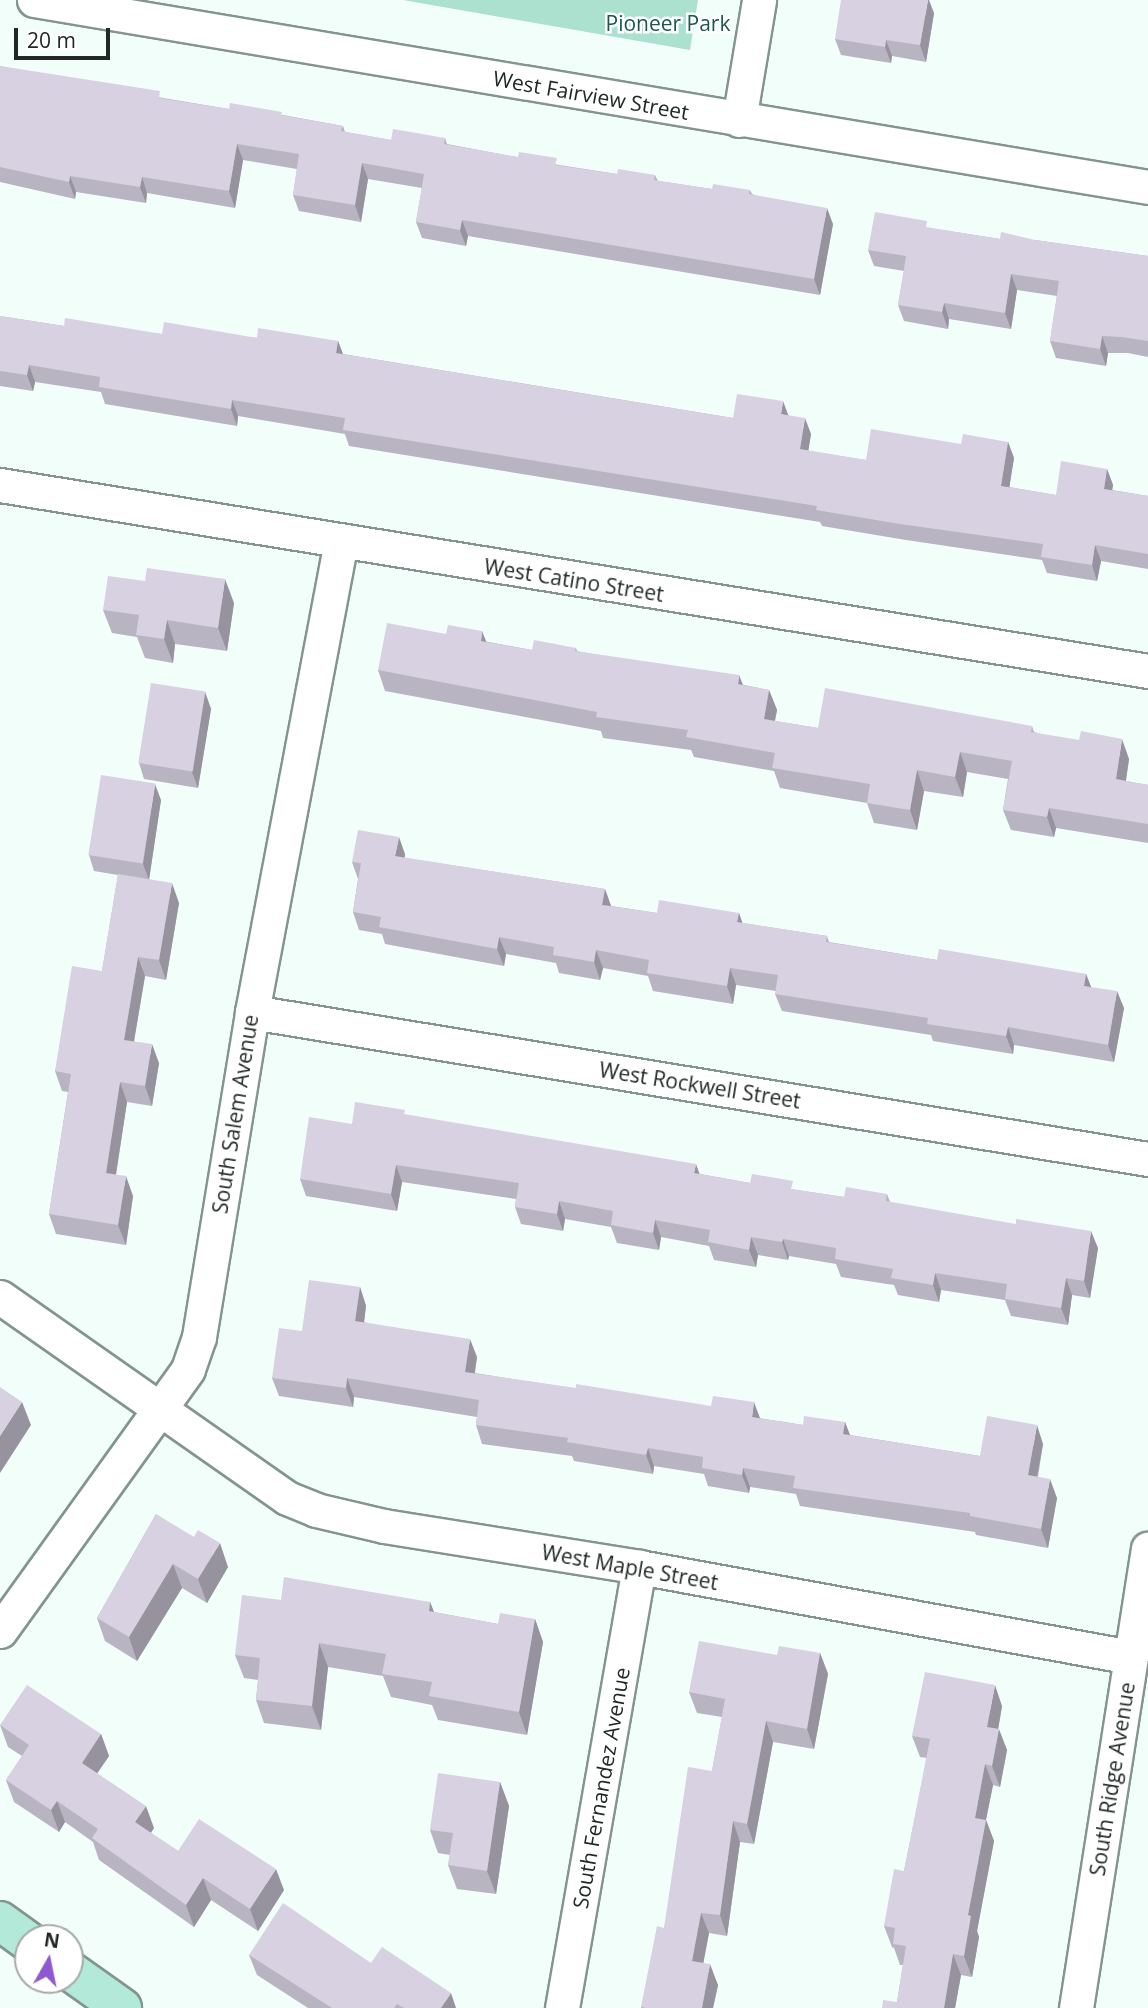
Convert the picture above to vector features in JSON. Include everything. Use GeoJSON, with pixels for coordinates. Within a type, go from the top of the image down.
{"type":"FeatureCollection","features":[{"type":"Feature","properties":{"kind":"main road"},"geometry":{"type":"LineString","coordinates":[[84,1981],[122,2008]]}},
{"type":"Feature","properties":{"kind":"street","name":"West Fairview Street"},"geometry":{"type":"LineString","coordinates":[[34,0],[1148,187]]}},
{"type":"Feature","properties":{"kind":"street"},"geometry":{"type":"LineString","coordinates":[[739,120],[759,0]]}},
{"type":"Feature","properties":{"kind":"street","name":"West Catino Street"},"geometry":{"type":"LineString","coordinates":[[0,485],[1148,671]]}},
{"type":"Feature","properties":{"kind":"street","name":"South Salem Avenue"},"geometry":{"type":"LineString","coordinates":[[0,1631],[156,1409],[188,1369],[199,1337],[252,1012],[341,542]]}},
{"type":"Feature","properties":{"kind":"street","name":"West Rockwell Street"},"geometry":{"type":"LineString","coordinates":[[252,1012],[1148,1159]]}},
{"type":"Feature","properties":{"kind":"street","name":"West Maple Street"},"geometry":{"type":"LineString","coordinates":[[0,1297],[156,1409],[287,1498],[316,1510],[384,1526],[639,1567],[1131,1657]]}},
{"type":"Feature","properties":{"kind":"street","name":"South Ridge Avenue"},"geometry":{"type":"LineString","coordinates":[[1076,2008],[1148,1549]]}},
{"type":"Feature","properties":{"kind":"street","name":"South Fernandez Avenue"},"geometry":{"type":"LineString","coordinates":[[562,2008],[639,1567]]}},
{"type":"Feature","properties":{"kind":"green space","name":"Pioneer Park"},"geometry":{"type":"Polygon","coordinates":[[[403,0],[698,0],[690,50],[403,0]]]}},
{"type":"Feature","properties":{"kind":"building"},"geometry":{"type":"Polygon","coordinates":[[[841,0],[928,0],[920,45],[886,40],[885,47],[835,39],[841,0]]]}},
{"type":"Feature","properties":{"kind":"building"},"geometry":{"type":"Polygon","coordinates":[[[0,66],[160,91],[159,98],[229,109],[230,103],[282,112],[281,115],[343,126],[341,131],[391,140],[393,129],[445,138],[444,144],[518,157],[519,152],[557,158],[555,165],[617,174],[618,169],[655,175],[654,180],[712,189],[713,184],[750,190],[749,194],[827,208],[814,279],[462,220],[460,230],[416,222],[424,174],[362,163],[355,205],[293,195],[299,154],[237,144],[229,191],[142,177],[140,187],[70,176],[69,182],[0,167],[0,66]]]}},
{"type":"Feature","properties":{"kind":"building"},"geometry":{"type":"Polygon","coordinates":[[[875,212],[927,221],[926,227],[1000,239],[1001,232],[1035,240],[1148,256],[1148,341],[1102,336],[1100,349],[1050,341],[1059,281],[1011,274],[1005,313],[944,303],[942,312],[898,305],[906,256],[868,250],[875,212]]]}},
{"type":"Feature","properties":{"kind":"building"},"geometry":{"type":"Polygon","coordinates":[[[0,316],[64,326],[65,318],[162,334],[164,322],[257,338],[258,328],[338,341],[336,353],[733,418],[737,394],[783,401],[781,414],[805,418],[800,449],[866,460],[871,429],[961,444],[963,434],[1008,442],[1001,486],[1056,495],[1061,461],[1107,469],[1104,489],[1148,496],[1148,554],[1095,545],[1092,565],[1041,557],[1043,544],[900,524],[816,510],[817,506],[343,430],[345,418],[232,400],[231,409],[99,387],[100,377],[29,365],[27,375],[0,371],[0,316]]]}},
{"type":"Feature","properties":{"kind":"building"},"geometry":{"type":"Polygon","coordinates":[[[147,568],[225,579],[218,628],[167,620],[164,639],[136,635],[139,615],[103,610],[108,576],[145,581],[147,568]]]}},
{"type":"Feature","properties":{"kind":"building"},"geometry":{"type":"Polygon","coordinates":[[[387,623],[446,634],[448,625],[482,631],[481,641],[532,650],[534,640],[576,648],[575,651],[739,675],[738,684],[769,690],[764,719],[818,728],[825,688],[1032,726],[1031,732],[1079,740],[1081,731],[1122,739],[1116,779],[1148,785],[1148,824],[1049,808],[1047,817],[1003,810],[1012,761],[960,752],[955,777],[917,770],[910,810],[867,803],[870,784],[772,768],[775,753],[686,737],[688,730],[596,717],[597,712],[378,670],[387,623]]]}},
{"type":"Feature","properties":{"kind":"building"},"geometry":{"type":"Polygon","coordinates":[[[151,683],[205,692],[193,772],[138,763],[151,683]]]}},
{"type":"Feature","properties":{"kind":"building"},"geometry":{"type":"Polygon","coordinates":[[[101,775],[155,784],[143,864],[88,855],[101,775]]]}},
{"type":"Feature","properties":{"kind":"building"},"geometry":{"type":"Polygon","coordinates":[[[358,830],[399,837],[395,856],[605,889],[602,905],[657,913],[659,900],[739,913],[737,922],[827,936],[826,942],[937,960],[939,949],[1086,974],[1084,986],[1117,991],[1108,1045],[1008,1027],[1006,1036],[927,1024],[928,1018],[775,994],[778,975],[730,968],[727,986],[647,973],[649,960],[596,950],[594,962],[553,955],[554,947],[499,937],[497,949],[379,927],[381,917],[353,912],[361,863],[352,862],[358,830]]]}},
{"type":"Feature","properties":{"kind":"building"},"geometry":{"type":"Polygon","coordinates":[[[118,874],[172,883],[159,960],[138,957],[124,1040],[152,1044],[145,1086],[120,1082],[106,1173],[126,1176],[118,1225],[49,1214],[71,1074],[55,1071],[72,966],[102,971],[118,874]]]}},
{"type":"Feature","properties":{"kind":"building"},"geometry":{"type":"Polygon","coordinates":[[[355,1102],[405,1110],[404,1114],[696,1164],[694,1173],[750,1183],[752,1174],[793,1181],[791,1189],[844,1197],[846,1187],[887,1194],[886,1201],[1016,1224],[1016,1219],[1091,1231],[1084,1281],[1066,1278],[1061,1308],[1005,1299],[1007,1284],[935,1273],[933,1285],[891,1278],[893,1269],[835,1259],[836,1248],[783,1239],[782,1242],[751,1237],[749,1250],[708,1242],[710,1230],[655,1220],[653,1233],[611,1225],[613,1211],[559,1201],[557,1214],[515,1207],[519,1183],[396,1165],[391,1194],[300,1179],[309,1117],[352,1124],[355,1102]]]}},
{"type":"Feature","properties":{"kind":"building"},"geometry":{"type":"Polygon","coordinates":[[[309,1280],[360,1287],[355,1321],[470,1339],[465,1372],[576,1388],[576,1384],[711,1406],[713,1396],[754,1402],[752,1417],[803,1425],[804,1416],[845,1422],[843,1434],[980,1456],[987,1416],[1037,1425],[1028,1475],[1050,1479],[1041,1529],[970,1516],[970,1513],[793,1488],[795,1476],[743,1468],[742,1475],[702,1468],[703,1457],[648,1448],[646,1455],[567,1442],[568,1438],[476,1425],[479,1400],[347,1378],[346,1388],[272,1378],[279,1328],[302,1331],[309,1280]]]}},
{"type":"Feature","properties":{"kind":"building"},"geometry":{"type":"Polygon","coordinates":[[[0,1387],[22,1402],[0,1436],[0,1387]]]}},
{"type":"Feature","properties":{"kind":"building"},"geometry":{"type":"Polygon","coordinates":[[[156,1514],[194,1537],[198,1530],[220,1543],[198,1579],[173,1564],[129,1637],[97,1618],[156,1514]]]}},
{"type":"Feature","properties":{"kind":"building"},"geometry":{"type":"Polygon","coordinates":[[[284,1577],[430,1602],[429,1611],[498,1624],[500,1613],[535,1619],[519,1712],[429,1696],[432,1682],[382,1674],[386,1654],[319,1643],[312,1706],[256,1700],[260,1658],[235,1655],[242,1595],[281,1600],[284,1577]]]}},
{"type":"Feature","properties":{"kind":"building"},"geometry":{"type":"Polygon","coordinates":[[[699,1641],[777,1655],[779,1646],[820,1653],[807,1729],[766,1721],[747,1824],[733,1821],[720,1915],[701,1913],[692,1961],[710,1964],[702,2008],[646,2008],[641,2007],[657,1926],[664,1928],[688,1767],[712,1771],[725,1699],[689,1692],[699,1641]]]}},
{"type":"Feature","properties":{"kind":"building"},"geometry":{"type":"Polygon","coordinates":[[[925,1672],[995,1685],[987,1727],[999,1729],[992,1766],[985,1764],[975,1818],[986,1820],[968,1915],[971,1916],[964,1956],[953,1954],[944,2008],[882,2008],[883,2000],[897,2002],[906,1946],[893,1944],[895,1928],[884,1926],[894,1869],[904,1871],[930,1739],[912,1736],[925,1672]]]}},
{"type":"Feature","properties":{"kind":"building"},"geometry":{"type":"Polygon","coordinates":[[[27,1685],[101,1734],[82,1763],[146,1806],[135,1822],[178,1851],[199,1819],[276,1869],[250,1909],[203,1878],[186,1905],[92,1838],[98,1829],[57,1801],[51,1810],[6,1780],[29,1745],[0,1725],[27,1685]]]}},
{"type":"Feature","properties":{"kind":"building"},"geometry":{"type":"Polygon","coordinates":[[[438,1773],[500,1782],[487,1871],[448,1865],[453,1833],[430,1830],[438,1773]]]}},
{"type":"Feature","properties":{"kind":"building"},"geometry":{"type":"Polygon","coordinates":[[[283,1903],[371,1963],[382,1947],[451,1993],[441,2008],[404,2008],[397,2004],[394,2008],[332,2008],[249,1955],[283,1903]]]}}]}
